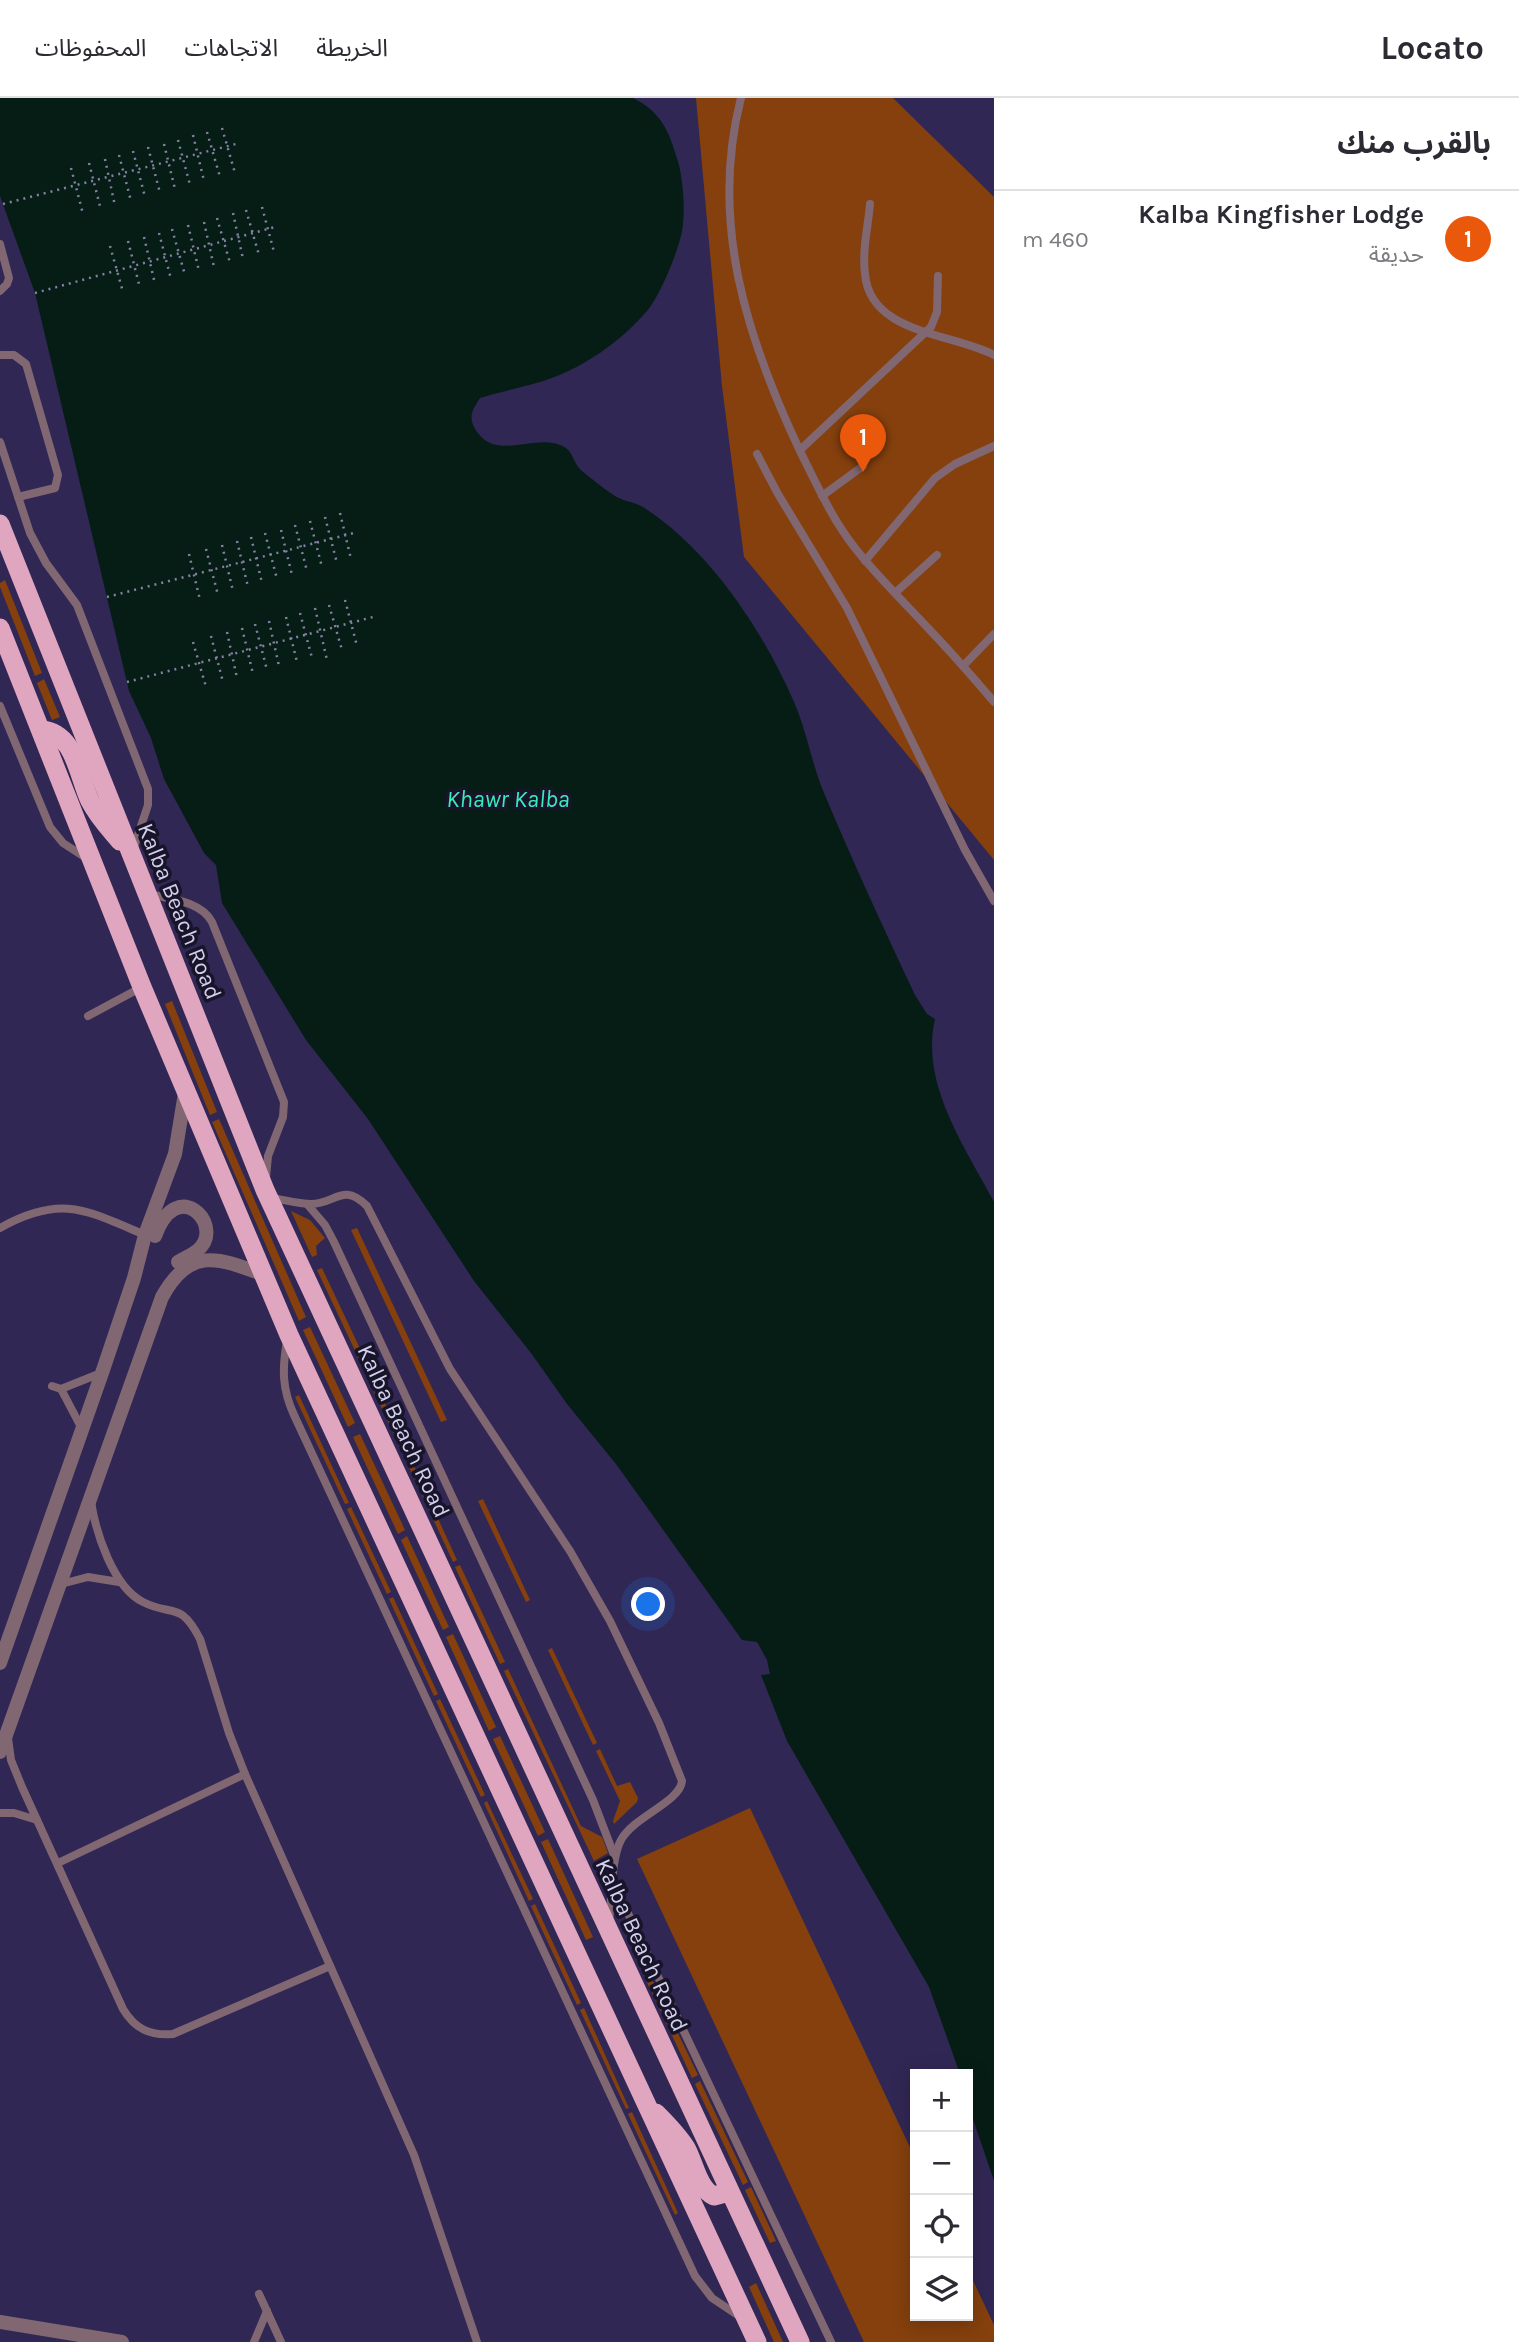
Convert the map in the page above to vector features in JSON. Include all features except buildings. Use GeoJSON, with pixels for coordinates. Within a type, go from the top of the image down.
{"type":"FeatureCollection","features":[{"type":"Feature","properties":{"kind":"highway","name":"Kalba Beach Road"},"geometry":{"type":"LineString","coordinates":[[0,524],[267,1194],[800,2342]]}},
{"type":"Feature","properties":{"kind":"highway"},"geometry":{"type":"LineString","coordinates":[[0,628],[142,986],[262,1274],[757,2342]]}},
{"type":"Feature","properties":{"kind":"highway"},"geometry":{"type":"LineString","coordinates":[[40,730],[53,732],[68,745],[98,814],[131,856]]}},
{"type":"Feature","properties":{"kind":"highway"},"geometry":{"type":"LineString","coordinates":[[647,2106],[678,2136],[706,2191],[714,2196],[729,2192]]}},
{"type":"Feature","properties":{"kind":"street"},"geometry":{"type":"LineString","coordinates":[[0,1663],[102,1373],[145,1236],[175,1154],[186,1091]]}},
{"type":"Feature","properties":{"kind":"street"},"geometry":{"type":"LineString","coordinates":[[134,1278],[168,1211],[181,1206],[200,1215],[206,1226],[206,1239],[199,1250],[178,1262],[166,1275],[158,1292],[156,1309]]}},
{"type":"Feature","properties":{"kind":"street"},"geometry":{"type":"LineString","coordinates":[[0,1752],[156,1309],[176,1276],[194,1263],[217,1259],[262,1274]]}},
{"type":"Feature","properties":{"kind":"street"},"geometry":{"type":"LineString","coordinates":[[0,2322],[122,2342]]}},
{"type":"Feature","properties":{"kind":"lane"},"geometry":{"type":"LineString","coordinates":[[741,98],[729,169],[733,250],[758,350],[780,408],[841,530],[865,561],[994,702]]}},
{"type":"Feature","properties":{"kind":"lane"},"geometry":{"type":"LineString","coordinates":[[870,204],[864,265],[874,302],[900,324],[980,348],[994,355]]}},
{"type":"Feature","properties":{"kind":"lane"},"geometry":{"type":"LineString","coordinates":[[0,244],[9,278],[0,291]]}},
{"type":"Feature","properties":{"kind":"lane"},"geometry":{"type":"LineString","coordinates":[[800,450],[934,323],[938,276]]}},
{"type":"Feature","properties":{"kind":"lane"},"geometry":{"type":"LineString","coordinates":[[0,355],[14,355],[26,365],[58,475],[55,488],[18,497]]}},
{"type":"Feature","properties":{"kind":"lane"},"geometry":{"type":"LineString","coordinates":[[0,442],[37,550],[77,605],[148,789],[148,805],[131,856]]}},
{"type":"Feature","properties":{"kind":"lane"},"geometry":{"type":"LineString","coordinates":[[865,561],[935,478],[955,464],[994,446]]}},
{"type":"Feature","properties":{"kind":"lane"},"geometry":{"type":"LineString","coordinates":[[757,454],[847,608],[965,850],[994,901]]}},
{"type":"Feature","properties":{"kind":"lane"},"geometry":{"type":"LineString","coordinates":[[822,496],[863,466]]}},
{"type":"Feature","properties":{"kind":"lane"},"geometry":{"type":"LineString","coordinates":[[895,593],[937,555]]}},
{"type":"Feature","properties":{"kind":"lane"},"geometry":{"type":"LineString","coordinates":[[963,666],[994,634]]}},
{"type":"Feature","properties":{"kind":"lane"},"geometry":{"type":"LineString","coordinates":[[1,711],[50,827],[64,843],[92,861]]}},
{"type":"Feature","properties":{"kind":"lane"},"geometry":{"type":"LineString","coordinates":[[147,893],[199,907],[209,916],[262,1045],[284,1109],[268,1156],[267,1194],[307,1204],[345,1194],[354,1195],[367,1206],[450,1369],[570,1551],[610,1621],[635,1672],[682,1781],[678,1792],[627,1830],[620,1842],[615,1858],[608,1931]]}},
{"type":"Feature","properties":{"kind":"lane"},"geometry":{"type":"LineString","coordinates":[[88,1016],[142,986]]}},
{"type":"Feature","properties":{"kind":"lane"},"geometry":{"type":"LineString","coordinates":[[307,1204],[325,1225],[337,1249],[593,1800],[615,1858]]}},
{"type":"Feature","properties":{"kind":"lane"},"geometry":{"type":"LineString","coordinates":[[0,1228],[25,1215],[58,1208],[92,1212],[145,1236]]}},
{"type":"Feature","properties":{"kind":"lane"},"geometry":{"type":"LineString","coordinates":[[289,1335],[283,1363],[283,1385],[289,1406],[695,2276],[712,2298],[747,2321]]}},
{"type":"Feature","properties":{"kind":"lane"},"geometry":{"type":"LineString","coordinates":[[61,1390],[102,1373]]}},
{"type":"Feature","properties":{"kind":"lane"},"geometry":{"type":"LineString","coordinates":[[52,1386],[61,1390],[82,1429]]}},
{"type":"Feature","properties":{"kind":"lane"},"geometry":{"type":"LineString","coordinates":[[90,1496],[96,1523],[119,1582],[138,1600],[178,1612],[193,1626],[200,1639],[225,1722],[245,1774],[414,2155],[476,2341]]}},
{"type":"Feature","properties":{"kind":"lane"},"geometry":{"type":"LineString","coordinates":[[58,1586],[88,1577],[119,1582]]}},
{"type":"Feature","properties":{"kind":"lane"},"geometry":{"type":"LineString","coordinates":[[7,1731],[16,1774],[129,2020],[149,2033],[161,2035],[184,2030],[330,1966]]}},
{"type":"Feature","properties":{"kind":"lane"},"geometry":{"type":"LineString","coordinates":[[58,1863],[245,1774]]}},
{"type":"Feature","properties":{"kind":"lane"},"geometry":{"type":"LineString","coordinates":[[0,1813],[14,1813],[37,1820]]}},
{"type":"Feature","properties":{"kind":"lane"},"geometry":{"type":"LineString","coordinates":[[614,1884],[831,2342]]}},
{"type":"Feature","properties":{"kind":"lane"},"geometry":{"type":"LineString","coordinates":[[259,2294],[281,2342]]}},
{"type":"Feature","properties":{"kind":"lane"},"geometry":{"type":"LineString","coordinates":[[254,2342],[267,2311]]}},
{"type":"Feature","properties":{"kind":"path"},"geometry":{"type":"LineString","coordinates":[[222,128],[235,173]]}},
{"type":"Feature","properties":{"kind":"path"},"geometry":{"type":"LineString","coordinates":[[207,132],[220,177]]}},
{"type":"Feature","properties":{"kind":"path"},"geometry":{"type":"LineString","coordinates":[[193,135],[204,181]]}},
{"type":"Feature","properties":{"kind":"path"},"geometry":{"type":"LineString","coordinates":[[178,140],[190,185]]}},
{"type":"Feature","properties":{"kind":"path"},"geometry":{"type":"LineString","coordinates":[[164,144],[175,189]]}},
{"type":"Feature","properties":{"kind":"path"},"geometry":{"type":"LineString","coordinates":[[3,204],[236,144]]}},
{"type":"Feature","properties":{"kind":"path"},"geometry":{"type":"LineString","coordinates":[[148,147],[160,193]]}},
{"type":"Feature","properties":{"kind":"path"},"geometry":{"type":"LineString","coordinates":[[133,151],[145,197]]}},
{"type":"Feature","properties":{"kind":"path"},"geometry":{"type":"LineString","coordinates":[[120,155],[131,201]]}},
{"type":"Feature","properties":{"kind":"path"},"geometry":{"type":"LineString","coordinates":[[105,159],[115,206]]}},
{"type":"Feature","properties":{"kind":"path"},"geometry":{"type":"LineString","coordinates":[[89,163],[101,209]]}},
{"type":"Feature","properties":{"kind":"path"},"geometry":{"type":"LineString","coordinates":[[71,168],[83,214]]}},
{"type":"Feature","properties":{"kind":"path"},"geometry":{"type":"LineString","coordinates":[[262,207],[274,252]]}},
{"type":"Feature","properties":{"kind":"path"},"geometry":{"type":"LineString","coordinates":[[246,210],[259,255]]}},
{"type":"Feature","properties":{"kind":"path"},"geometry":{"type":"LineString","coordinates":[[233,213],[243,259]]}},
{"type":"Feature","properties":{"kind":"path"},"geometry":{"type":"LineString","coordinates":[[217,218],[230,263]]}},
{"type":"Feature","properties":{"kind":"path"},"geometry":{"type":"LineString","coordinates":[[204,222],[214,267]]}},
{"type":"Feature","properties":{"kind":"path"},"geometry":{"type":"LineString","coordinates":[[188,225],[200,271]]}},
{"type":"Feature","properties":{"kind":"path"},"geometry":{"type":"LineString","coordinates":[[35,293],[275,227]]}},
{"type":"Feature","properties":{"kind":"path"},"geometry":{"type":"LineString","coordinates":[[172,229],[185,275]]}},
{"type":"Feature","properties":{"kind":"path"},"geometry":{"type":"LineString","coordinates":[[159,233],[171,279]]}},
{"type":"Feature","properties":{"kind":"path"},"geometry":{"type":"LineString","coordinates":[[144,237],[155,284]]}},
{"type":"Feature","properties":{"kind":"path"},"geometry":{"type":"LineString","coordinates":[[128,241],[140,288]]}},
{"type":"Feature","properties":{"kind":"path"},"geometry":{"type":"LineString","coordinates":[[110,246],[123,292]]}},
{"type":"Feature","properties":{"kind":"path"},"geometry":{"type":"LineString","coordinates":[[340,513],[351,559]]}},
{"type":"Feature","properties":{"kind":"path"},"geometry":{"type":"LineString","coordinates":[[325,517],[337,563]]}},
{"type":"Feature","properties":{"kind":"path"},"geometry":{"type":"LineString","coordinates":[[310,521],[322,567]]}},
{"type":"Feature","properties":{"kind":"path"},"geometry":{"type":"LineString","coordinates":[[295,525],[307,571]]}},
{"type":"Feature","properties":{"kind":"path"},"geometry":{"type":"LineString","coordinates":[[281,530],[292,575]]}},
{"type":"Feature","properties":{"kind":"path"},"geometry":{"type":"LineString","coordinates":[[265,533],[277,579]]}},
{"type":"Feature","properties":{"kind":"path"},"geometry":{"type":"LineString","coordinates":[[107,597],[354,533]]}},
{"type":"Feature","properties":{"kind":"path"},"geometry":{"type":"LineString","coordinates":[[251,537],[262,583]]}},
{"type":"Feature","properties":{"kind":"path"},"geometry":{"type":"LineString","coordinates":[[237,541],[248,587]]}},
{"type":"Feature","properties":{"kind":"path"},"geometry":{"type":"LineString","coordinates":[[222,545],[233,591]]}},
{"type":"Feature","properties":{"kind":"path"},"geometry":{"type":"LineString","coordinates":[[206,549],[218,595]]}},
{"type":"Feature","properties":{"kind":"path"},"geometry":{"type":"LineString","coordinates":[[188,554],[200,600]]}},
{"type":"Feature","properties":{"kind":"path"},"geometry":{"type":"LineString","coordinates":[[345,600],[357,646]]}},
{"type":"Feature","properties":{"kind":"path"},"geometry":{"type":"LineString","coordinates":[[329,605],[342,650]]}},
{"type":"Feature","properties":{"kind":"path"},"geometry":{"type":"LineString","coordinates":[[316,608],[327,660]]}},
{"type":"Feature","properties":{"kind":"path"},"geometry":{"type":"LineString","coordinates":[[300,613],[313,658]]}},
{"type":"Feature","properties":{"kind":"path"},"geometry":{"type":"LineString","coordinates":[[286,617],[297,662]]}},
{"type":"Feature","properties":{"kind":"path"},"geometry":{"type":"LineString","coordinates":[[127,682],[373,617]]}},
{"type":"Feature","properties":{"kind":"path"},"geometry":{"type":"LineString","coordinates":[[269,621],[279,666]]}},
{"type":"Feature","properties":{"kind":"path"},"geometry":{"type":"LineString","coordinates":[[255,624],[267,670]]}},
{"type":"Feature","properties":{"kind":"path"},"geometry":{"type":"LineString","coordinates":[[242,628],[253,674]]}},
{"type":"Feature","properties":{"kind":"path"},"geometry":{"type":"LineString","coordinates":[[227,632],[237,678]]}},
{"type":"Feature","properties":{"kind":"path"},"geometry":{"type":"LineString","coordinates":[[211,636],[223,682]]}},
{"type":"Feature","properties":{"kind":"path"},"geometry":{"type":"LineString","coordinates":[[193,642],[206,687]]}},
{"type":"Feature","properties":{"kind":"shaded area"},"geometry":{"type":"Polygon","coordinates":[[[696,98],[893,98],[994,197],[994,860],[744,557],[722,386],[696,98]]]}},
{"type":"Feature","properties":{"kind":"shaded area"},"geometry":{"type":"Polygon","coordinates":[[[5,580],[42,673],[35,676],[0,587],[0,583],[5,580]]]}},
{"type":"Feature","properties":{"kind":"shaded area"},"geometry":{"type":"Polygon","coordinates":[[[44,679],[60,717],[52,720],[37,683],[44,679]]]}},
{"type":"Feature","properties":{"kind":"shaded area"},"geometry":{"type":"Polygon","coordinates":[[[172,1001],[217,1112],[210,1115],[165,1004],[172,1001]]]}},
{"type":"Feature","properties":{"kind":"shaded area"},"geometry":{"type":"Polygon","coordinates":[[[219,1119],[306,1317],[299,1321],[212,1122],[219,1119]]]}},
{"type":"Feature","properties":{"kind":"shaded area"},"geometry":{"type":"Polygon","coordinates":[[[291,1211],[310,1220],[325,1238],[316,1246],[317,1255],[312,1257],[291,1211]]]}},
{"type":"Feature","properties":{"kind":"shaded area"},"geometry":{"type":"Polygon","coordinates":[[[357,1228],[447,1420],[441,1422],[351,1230],[357,1228]]]}},
{"type":"Feature","properties":{"kind":"shaded area"},"geometry":{"type":"Polygon","coordinates":[[[322,1268],[364,1357],[359,1359],[317,1270],[322,1268]]]}},
{"type":"Feature","properties":{"kind":"shaded area"},"geometry":{"type":"Polygon","coordinates":[[[310,1327],[355,1423],[348,1427],[303,1330],[310,1327]]]}},
{"type":"Feature","properties":{"kind":"shaded area"},"geometry":{"type":"Polygon","coordinates":[[[367,1364],[410,1458],[406,1460],[362,1366],[367,1364]]]}},
{"type":"Feature","properties":{"kind":"shaded area"},"geometry":{"type":"Polygon","coordinates":[[[299,1395],[349,1503],[345,1504],[295,1397],[299,1395]]]}},
{"type":"Feature","properties":{"kind":"shaded area"},"geometry":{"type":"Polygon","coordinates":[[[360,1434],[405,1530],[398,1534],[353,1437],[360,1434]]]}},
{"type":"Feature","properties":{"kind":"shaded area"},"geometry":{"type":"Polygon","coordinates":[[[413,1464],[457,1560],[453,1562],[409,1467],[413,1464]]]}},
{"type":"Feature","properties":{"kind":"shaded area"},"geometry":{"type":"Polygon","coordinates":[[[483,1499],[530,1600],[526,1602],[478,1501],[483,1499]]]}},
{"type":"Feature","properties":{"kind":"shaded area"},"geometry":{"type":"Polygon","coordinates":[[[351,1507],[391,1592],[387,1594],[347,1509],[351,1507]]]}},
{"type":"Feature","properties":{"kind":"shaded area"},"geometry":{"type":"Polygon","coordinates":[[[407,1536],[449,1627],[443,1630],[401,1540],[407,1536]]]}},
{"type":"Feature","properties":{"kind":"shaded area"},"geometry":{"type":"Polygon","coordinates":[[[460,1565],[505,1662],[500,1664],[455,1567],[460,1565]]]}},
{"type":"Feature","properties":{"kind":"shaded area"},"geometry":{"type":"Polygon","coordinates":[[[393,1597],[438,1694],[434,1696],[389,1599],[393,1597]]]}},
{"type":"Feature","properties":{"kind":"shaded area"},"geometry":{"type":"Polygon","coordinates":[[[453,1634],[496,1727],[489,1731],[446,1637],[453,1634]]]}},
{"type":"Feature","properties":{"kind":"shaded area"},"geometry":{"type":"Polygon","coordinates":[[[552,1648],[597,1743],[593,1745],[548,1650],[552,1648]]]}},
{"type":"Feature","properties":{"kind":"shaded area"},"geometry":{"type":"Polygon","coordinates":[[[508,1669],[581,1826],[602,1837],[608,1853],[594,1861],[504,1671],[508,1669]]]}},
{"type":"Feature","properties":{"kind":"shaded area"},"geometry":{"type":"Polygon","coordinates":[[[440,1699],[485,1795],[481,1797],[436,1701],[440,1699]]]}},
{"type":"Feature","properties":{"kind":"shaded area"},"geometry":{"type":"Polygon","coordinates":[[[500,1736],[545,1832],[538,1836],[493,1739],[500,1736]]]}},
{"type":"Feature","properties":{"kind":"shaded area"},"geometry":{"type":"Polygon","coordinates":[[[600,1749],[617,1786],[630,1782],[638,1798],[614,1824],[620,1801],[596,1751],[600,1749]]]}},
{"type":"Feature","properties":{"kind":"shaded area"},"geometry":{"type":"Polygon","coordinates":[[[487,1801],[533,1899],[529,1901],[484,1803],[487,1801]]]}},
{"type":"Feature","properties":{"kind":"shaded area"},"geometry":{"type":"Polygon","coordinates":[[[750,1808],[910,2147],[910,2321],[973,2321],[973,2281],[994,2325],[994,2342],[864,2342],[637,1859],[750,1808]]]}},
{"type":"Feature","properties":{"kind":"shaded area"},"geometry":{"type":"Polygon","coordinates":[[[548,1839],[593,1937],[586,1940],[541,1842],[548,1839]]]}},
{"type":"Feature","properties":{"kind":"shaded area"},"geometry":{"type":"Polygon","coordinates":[[[535,1904],[581,2003],[577,2005],[531,1906],[535,1904]]]}},
{"type":"Feature","properties":{"kind":"shaded area"},"geometry":{"type":"Polygon","coordinates":[[[651,1977],[698,2075],[692,2078],[646,1980],[651,1977]]]}},
{"type":"Feature","properties":{"kind":"shaded area"},"geometry":{"type":"Polygon","coordinates":[[[584,2008],[629,2108],[626,2109],[580,2010],[584,2008]]]}},
{"type":"Feature","properties":{"kind":"shaded area"},"geometry":{"type":"Polygon","coordinates":[[[700,2081],[748,2182],[743,2185],[695,2084],[700,2081]]]}},
{"type":"Feature","properties":{"kind":"shaded area"},"geometry":{"type":"Polygon","coordinates":[[[632,2112],[678,2213],[675,2215],[628,2114],[632,2112]]]}},
{"type":"Feature","properties":{"kind":"shaded area"},"geometry":{"type":"Polygon","coordinates":[[[751,2187],[776,2241],[770,2243],[745,2190],[751,2187]]]}},
{"type":"Feature","properties":{"kind":"shaded area"},"geometry":{"type":"Polygon","coordinates":[[[756,2283],[783,2342],[774,2342],[749,2287],[756,2283]]]}},
{"type":"Feature","properties":{"kind":"water","name":"Khawr Kalba"},"geometry":{"type":"Polygon","coordinates":[[[0,98],[633,98],[659,118],[669,135],[682,179],[683,224],[675,256],[652,304],[628,331],[594,357],[548,379],[480,398],[472,412],[472,419],[474,427],[483,438],[493,444],[505,446],[542,442],[555,443],[566,448],[579,468],[594,481],[619,498],[647,509],[689,544],[741,607],[770,654],[794,702],[822,788],[915,995],[927,1014],[935,1019],[932,1043],[939,1091],[959,1137],[994,1202],[994,2181],[973,2119],[973,2069],[958,2069],[929,1987],[787,1741],[761,1675],[770,1674],[767,1660],[757,1642],[742,1640],[616,1464],[474,1281],[368,1119],[306,1040],[222,903],[216,865],[204,853],[164,779],[151,738],[129,691],[35,293],[0,196],[0,98]]]}},
{"type":"Feature","properties":{"kind":"place","name":"Kalba Kingfisher Lodge"},"geometry":{"type":"Point","coordinates":[863,472]}}]}
